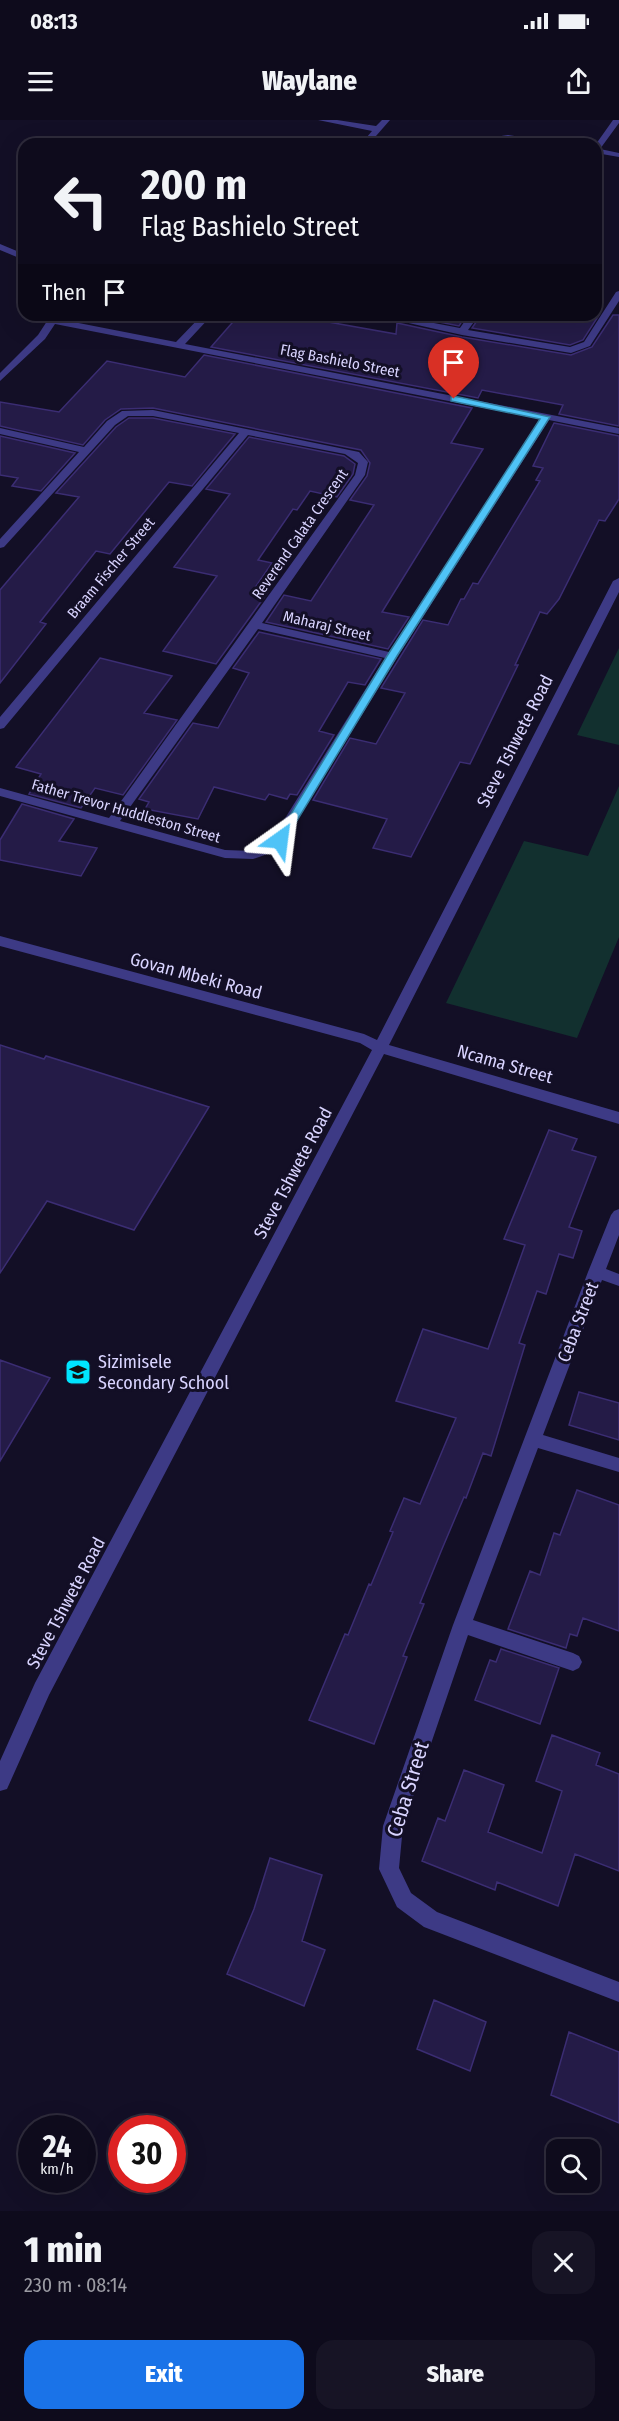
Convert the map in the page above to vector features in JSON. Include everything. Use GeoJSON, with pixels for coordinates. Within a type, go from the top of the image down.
{"type":"FeatureCollection","features":[{"type":"Feature","properties":{"kind":"street"},"geometry":{"type":"LineString","coordinates":[[322,120],[378,129]]}},
{"type":"Feature","properties":{"kind":"street"},"geometry":{"type":"LineString","coordinates":[[370,138],[387,120]]}},
{"type":"Feature","properties":{"kind":"street"},"geometry":{"type":"LineString","coordinates":[[602,141],[616,120]]}},
{"type":"Feature","properties":{"kind":"street"},"geometry":{"type":"LineString","coordinates":[[602,151],[619,155]]}},
{"type":"Feature","properties":{"kind":"street"},"geometry":{"type":"LineString","coordinates":[[0,247],[18,254]]}},
{"type":"Feature","properties":{"kind":"street"},"geometry":{"type":"LineString","coordinates":[[602,321],[619,294]]}},
{"type":"Feature","properties":{"kind":"street"},"geometry":{"type":"LineString","coordinates":[[0,378],[42,337],[53,321]]}},
{"type":"Feature","properties":{"kind":"street","name":"Flag Bashielo Street"},"geometry":{"type":"LineString","coordinates":[[69,321],[178,345],[619,431]]}},
{"type":"Feature","properties":{"kind":"street"},"geometry":{"type":"LineString","coordinates":[[178,345],[201,321]]}},
{"type":"Feature","properties":{"kind":"street"},"geometry":{"type":"LineString","coordinates":[[408,321],[549,348],[577,349],[587,344],[602,321]]}},
{"type":"Feature","properties":{"kind":"street"},"geometry":{"type":"LineString","coordinates":[[462,332],[470,321]]}},
{"type":"Feature","properties":{"kind":"street","name":"Reverend Calata Crescent"},"geometry":{"type":"LineString","coordinates":[[0,545],[115,418],[135,412],[153,413],[348,451],[363,462],[360,475],[113,822]]}},
{"type":"Feature","properties":{"kind":"street","name":"Father Trevor Huddleston Street"},"geometry":{"type":"LineString","coordinates":[[0,792],[225,854],[253,855],[274,847],[392,656],[546,417]]}},
{"type":"Feature","properties":{"kind":"street"},"geometry":{"type":"LineString","coordinates":[[0,431],[86,450]]}},
{"type":"Feature","properties":{"kind":"street","name":"Braam Fischer Street"},"geometry":{"type":"LineString","coordinates":[[0,725],[246,431]]}},
{"type":"Feature","properties":{"kind":"street","name":"Steve Tshwete Road"},"geometry":{"type":"LineString","coordinates":[[0,1782],[42,1689],[381,1048],[619,581]]}},
{"type":"Feature","properties":{"kind":"street","name":"Maharaj Street"},"geometry":{"type":"LineString","coordinates":[[255,625],[392,656]]}},
{"type":"Feature","properties":{"kind":"street","name":"Govan Mbeki Road"},"geometry":{"type":"LineString","coordinates":[[0,941],[364,1039],[381,1048]]}},
{"type":"Feature","properties":{"kind":"street","name":"Ncama Street"},"geometry":{"type":"LineString","coordinates":[[381,1048],[619,1118]]}},
{"type":"Feature","properties":{"kind":"street","name":"Ceba Street"},"geometry":{"type":"LineString","coordinates":[[619,1215],[462,1625],[393,1826],[389,1869],[404,1900],[431,1920],[619,1992]]}},
{"type":"Feature","properties":{"kind":"street","name":"Ceba Street"},"geometry":{"type":"LineString","coordinates":[[596,1272],[619,1280]]}},
{"type":"Feature","properties":{"kind":"street"},"geometry":{"type":"LineString","coordinates":[[534,1439],[619,1465]]}},
{"type":"Feature","properties":{"kind":"street"},"geometry":{"type":"LineString","coordinates":[[462,1625],[573,1662]]}},
{"type":"Feature","properties":{"kind":"green space"},"geometry":{"type":"Polygon","coordinates":[[[619,648],[619,745],[577,735],[619,648]]]}},
{"type":"Feature","properties":{"kind":"green space"},"geometry":{"type":"Polygon","coordinates":[[[619,786],[619,937],[577,1038],[446,1003],[524,841],[588,856],[619,786]]]}},
{"type":"Feature","properties":{"kind":"building"},"geometry":{"type":"Polygon","coordinates":[[[613,315],[619,315],[619,426],[559,414],[563,405],[482,390],[478,398],[211,347],[234,321],[323,321],[396,334],[397,323],[462,337],[571,355],[592,347],[613,315]]]}},
{"type":"Feature","properties":{"kind":"building"},"geometry":{"type":"Polygon","coordinates":[[[434,321],[462,321],[459,326],[434,321]]]}},
{"type":"Feature","properties":{"kind":"building"},"geometry":{"type":"Polygon","coordinates":[[[477,321],[595,321],[583,340],[570,345],[472,328],[477,321]]]}},
{"type":"Feature","properties":{"kind":"building"},"geometry":{"type":"Polygon","coordinates":[[[204,355],[472,408],[451,443],[483,449],[382,612],[409,617],[388,649],[266,622],[284,595],[311,601],[374,505],[350,500],[367,476],[370,463],[361,450],[153,408],[121,409],[105,420],[83,445],[0,426],[0,402],[59,412],[107,361],[185,377],[204,355]]]}},
{"type":"Feature","properties":{"kind":"building"},"geometry":{"type":"Polygon","coordinates":[[[129,418],[153,418],[235,434],[192,486],[169,482],[110,554],[96,551],[40,622],[46,624],[0,683],[0,590],[79,497],[56,493],[116,427],[129,418]]]}},
{"type":"Feature","properties":{"kind":"building"},"geometry":{"type":"Polygon","coordinates":[[[554,423],[619,436],[619,499],[605,521],[599,520],[559,599],[547,614],[540,612],[515,665],[518,665],[470,764],[460,762],[411,857],[373,848],[387,819],[313,800],[350,738],[376,744],[405,693],[381,688],[423,620],[448,625],[461,599],[464,599],[473,583],[478,584],[540,481],[536,480],[543,468],[533,466],[554,423]]]}},
{"type":"Feature","properties":{"kind":"building"},"geometry":{"type":"Polygon","coordinates":[[[0,436],[75,453],[41,491],[12,486],[18,478],[0,475],[0,436]]]}},
{"type":"Feature","properties":{"kind":"building"},"geometry":{"type":"Polygon","coordinates":[[[249,437],[344,456],[355,464],[353,474],[337,497],[310,491],[297,510],[293,509],[258,560],[272,563],[254,589],[268,592],[216,664],[163,651],[217,576],[174,567],[230,494],[206,489],[249,437]]]}},
{"type":"Feature","properties":{"kind":"building"},"geometry":{"type":"Polygon","coordinates":[[[259,632],[381,659],[365,685],[348,682],[319,731],[334,735],[297,795],[290,794],[287,799],[269,794],[265,800],[214,787],[198,819],[145,809],[149,802],[139,799],[193,723],[218,728],[249,673],[233,668],[259,632]]]}},
{"type":"Feature","properties":{"kind":"building"},"geometry":{"type":"Polygon","coordinates":[[[100,658],[172,676],[144,713],[177,720],[123,795],[95,788],[81,808],[29,794],[41,774],[16,767],[100,658]]]}},
{"type":"Feature","properties":{"kind":"building"},"geometry":{"type":"Polygon","coordinates":[[[22,804],[74,819],[59,841],[97,848],[81,876],[0,860],[0,840],[22,804]]]}},
{"type":"Feature","properties":{"kind":"building"},"geometry":{"type":"Polygon","coordinates":[[[0,1045],[44,1059],[46,1056],[209,1107],[134,1230],[47,1201],[0,1273],[0,1045]]]}},
{"type":"Feature","properties":{"kind":"building"},"geometry":{"type":"Polygon","coordinates":[[[549,1130],[577,1139],[572,1150],[596,1157],[569,1227],[582,1231],[573,1258],[559,1254],[546,1294],[537,1291],[519,1343],[525,1345],[491,1456],[483,1453],[420,1603],[424,1604],[403,1656],[407,1657],[374,1744],[309,1720],[345,1634],[348,1635],[369,1584],[371,1585],[404,1498],[420,1504],[456,1418],[396,1401],[423,1329],[488,1349],[525,1245],[504,1239],[549,1130]]]}},
{"type":"Feature","properties":{"kind":"building"},"geometry":{"type":"Polygon","coordinates":[[[0,1360],[50,1378],[0,1461],[0,1360]]]}},
{"type":"Feature","properties":{"kind":"building"},"geometry":{"type":"Polygon","coordinates":[[[579,1392],[619,1403],[619,1440],[569,1425],[579,1392]]]}},
{"type":"Feature","properties":{"kind":"building"},"geometry":{"type":"Polygon","coordinates":[[[577,1490],[619,1505],[619,1631],[583,1618],[577,1636],[570,1634],[566,1648],[508,1629],[530,1571],[540,1575],[554,1533],[560,1535],[577,1490]]]}},
{"type":"Feature","properties":{"kind":"building"},"geometry":{"type":"Polygon","coordinates":[[[501,1649],[559,1668],[540,1724],[475,1700],[490,1660],[496,1662],[501,1649]]]}},
{"type":"Feature","properties":{"kind":"building"},"geometry":{"type":"Polygon","coordinates":[[[552,1735],[600,1753],[596,1765],[619,1774],[619,1871],[575,1854],[558,1906],[497,1882],[495,1890],[422,1861],[438,1818],[445,1821],[464,1770],[504,1785],[488,1832],[542,1853],[562,1791],[536,1781],[552,1735]]]}},
{"type":"Feature","properties":{"kind":"building"},"geometry":{"type":"Polygon","coordinates":[[[270,1858],[322,1875],[302,1941],[325,1950],[304,2006],[227,1974],[254,1909],[270,1858]]]}},
{"type":"Feature","properties":{"kind":"building"},"geometry":{"type":"Polygon","coordinates":[[[434,2000],[486,2022],[470,2071],[417,2049],[434,2000]]]}},
{"type":"Feature","properties":{"kind":"building"},"geometry":{"type":"Polygon","coordinates":[[[569,2032],[619,2052],[619,2123],[551,2095],[569,2032]]]}},
{"type":"Feature","properties":{"kind":"place","name":"Sizimisele Secondary School"},"geometry":{"type":"Point","coordinates":[78,1372]}},
{"type":"Feature","properties":{"kind":"route"},"geometry":{"type":"LineString","coordinates":[[280,840],[392,656],[546,417],[454,399]]}}]}
